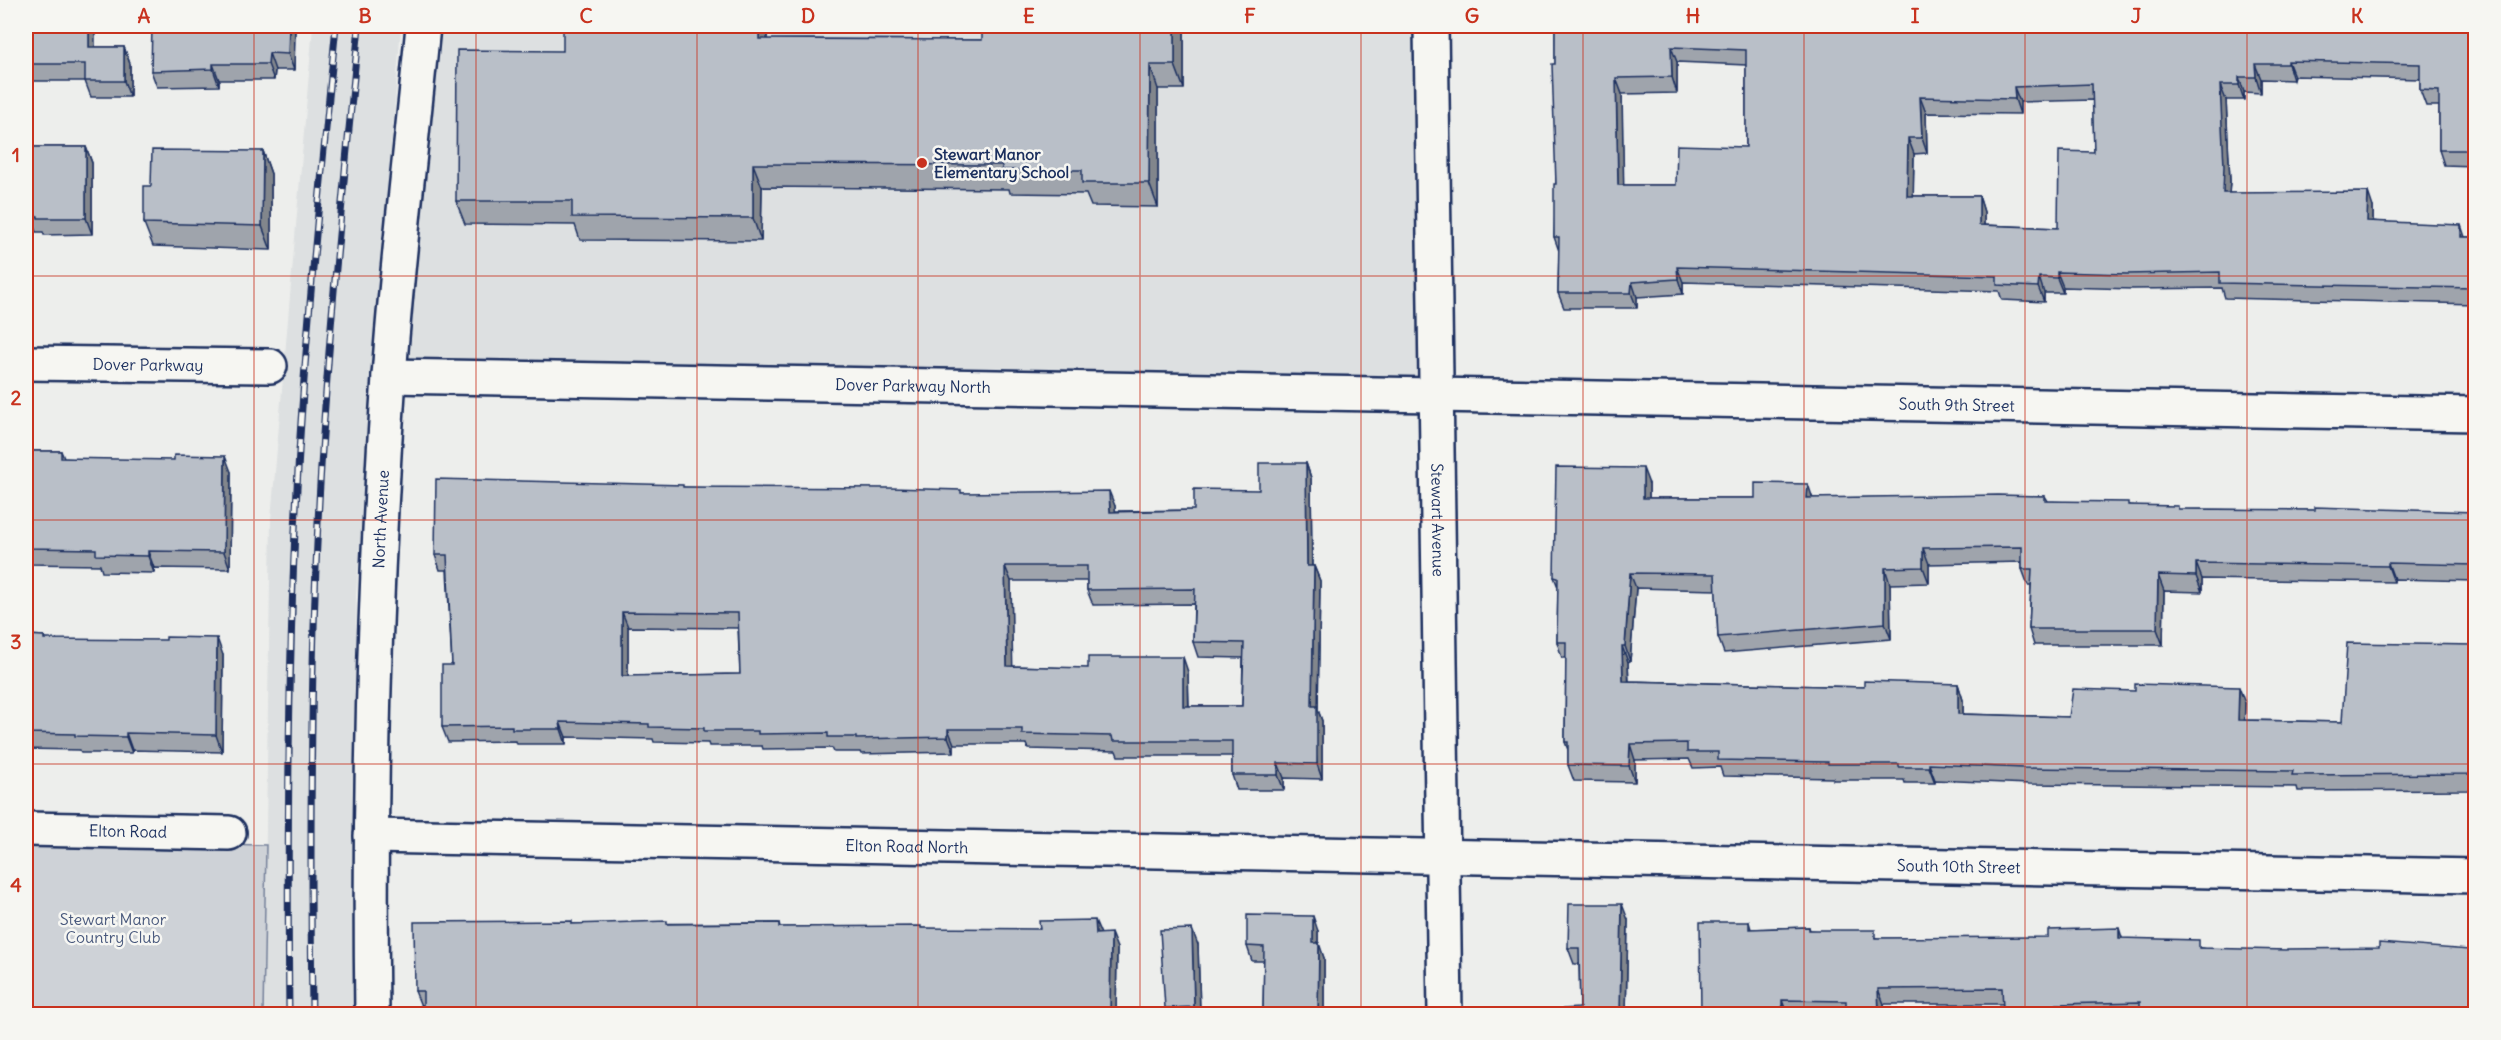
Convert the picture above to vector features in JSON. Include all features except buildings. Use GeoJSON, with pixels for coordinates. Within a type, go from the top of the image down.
{"type":"FeatureCollection","features":[{"type":"Feature","properties":{"kind":"street","name":"North Avenue"},"geometry":{"type":"LineString","coordinates":[[372,1014],[371,728],[389,376],[423,26]]}},
{"type":"Feature","properties":{"kind":"street","name":"Stewart Avenue"},"geometry":{"type":"LineString","coordinates":[[1431,26],[1445,1014]]}},
{"type":"Feature","properties":{"kind":"street","name":"Dover Parkway"},"geometry":{"type":"LineString","coordinates":[[26,363],[270,366]]}},
{"type":"Feature","properties":{"kind":"street","name":"Dover Parkway North"},"geometry":{"type":"LineString","coordinates":[[389,376],[1437,396]]}},
{"type":"Feature","properties":{"kind":"street","name":"South 9th Street"},"geometry":{"type":"LineString","coordinates":[[1437,396],[2475,414]]}},
{"type":"Feature","properties":{"kind":"street","name":"Elton Road"},"geometry":{"type":"LineString","coordinates":[[26,829],[230,833]]}},
{"type":"Feature","properties":{"kind":"street","name":"Elton Road North"},"geometry":{"type":"LineString","coordinates":[[371,837],[1443,856]]}},
{"type":"Feature","properties":{"kind":"street","name":"South 10th Street"},"geometry":{"type":"LineString","coordinates":[[1443,856],[2475,876]]}},
{"type":"Feature","properties":{"kind":"shaded area"},"geometry":{"type":"Polygon","coordinates":[[[313,26],[401,26],[356,595],[360,1014],[263,1014],[271,519],[313,26]]]}},
{"type":"Feature","properties":{"kind":"shaded area","name":"Stewart Manor Elementary School"},"geometry":{"type":"Polygon","coordinates":[[[423,26],[1432,26],[1436,396],[389,376],[423,26]]]}},
{"type":"Feature","properties":{"kind":"green space","name":"Stewart Manor Country Club"},"geometry":{"type":"Polygon","coordinates":[[[26,840],[266,845],[263,1014],[26,1014],[26,840]]]}},
{"type":"Feature","properties":{"kind":"railway"},"geometry":{"type":"LineString","coordinates":[[289,1014],[289,733],[295,522],[311,292],[336,26]]}},
{"type":"Feature","properties":{"kind":"railway"},"geometry":{"type":"LineString","coordinates":[[312,1014],[311,768],[318,522],[330,336],[359,26]]}},
{"type":"Feature","properties":{"kind":"place","name":"Stewart Manor Elementary School"},"geometry":{"type":"Point","coordinates":[922,163]}}]}
